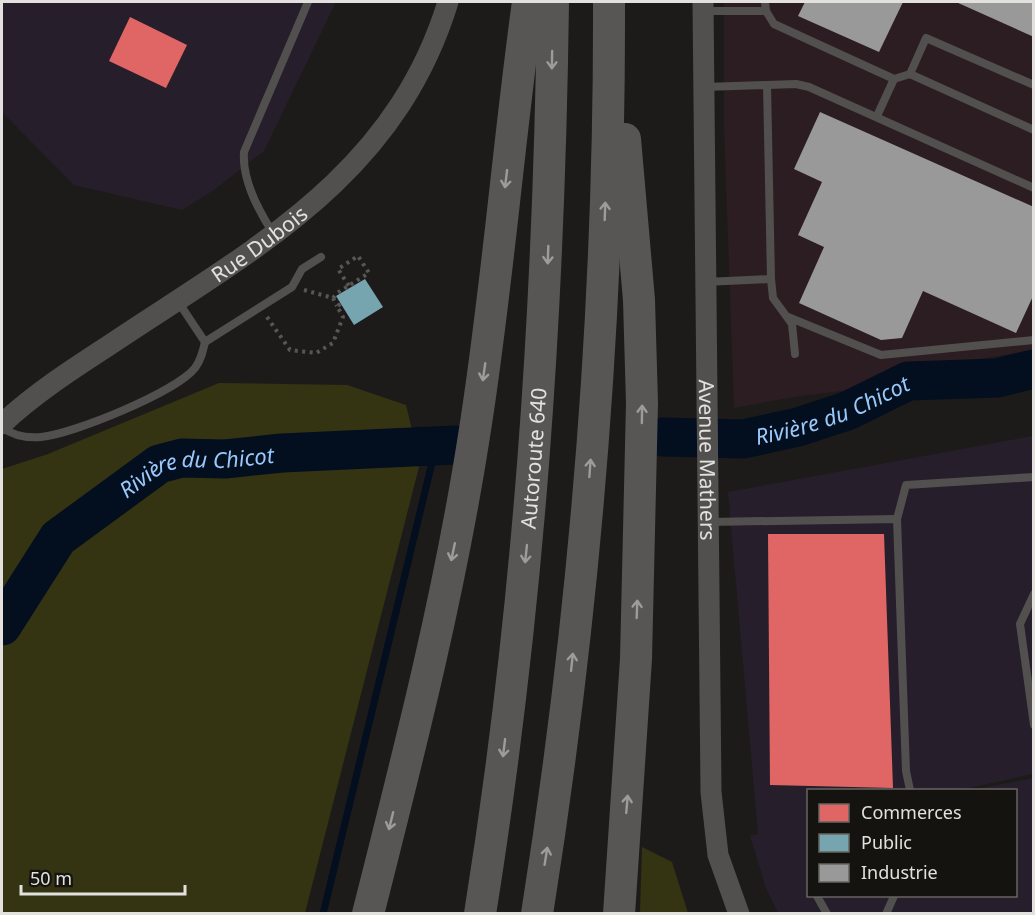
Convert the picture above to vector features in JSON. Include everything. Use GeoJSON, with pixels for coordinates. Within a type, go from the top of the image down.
{"type":"FeatureCollection","features":[{"type":"Feature","properties":{"kind":"highway"},"geometry":{"type":"LineString","coordinates":[[368,914],[405,764],[465,494],[488,341],[511,120],[528,2]]}},
{"type":"Feature","properties":{"kind":"highway","name":"Autoroute 640"},"geometry":{"type":"LineString","coordinates":[[480,914],[515,664],[536,444],[548,253],[553,2]]}},
{"type":"Feature","properties":{"kind":"highway"},"geometry":{"type":"LineString","coordinates":[[537,914],[567,710],[586,524],[604,258],[611,2]]}},
{"type":"Feature","properties":{"kind":"highway"},"geometry":{"type":"LineString","coordinates":[[611,2],[639,300],[642,374],[635,670],[619,914]]}},
{"type":"Feature","properties":{"kind":"street","name":"Rue Dubois"},"geometry":{"type":"LineString","coordinates":[[2,426],[50,385],[273,234],[341,178],[384,131],[422,70],[448,2]]}},
{"type":"Feature","properties":{"kind":"street","name":"Avenue Mathers"},"geometry":{"type":"LineString","coordinates":[[703,6],[711,792],[715,836],[723,873],[739,914]]}},
{"type":"Feature","properties":{"kind":"lane"},"geometry":{"type":"LineString","coordinates":[[273,234],[260,212],[243,165],[244,152],[308,2]]}},
{"type":"Feature","properties":{"kind":"lane"},"geometry":{"type":"LineString","coordinates":[[703,6],[766,6],[774,24],[894,79],[910,74],[1034,130]]}},
{"type":"Feature","properties":{"kind":"lane"},"geometry":{"type":"LineString","coordinates":[[910,74],[926,38],[1034,85]]}},
{"type":"Feature","properties":{"kind":"lane"},"geometry":{"type":"LineString","coordinates":[[877,116],[894,79]]}},
{"type":"Feature","properties":{"kind":"lane"},"geometry":{"type":"LineString","coordinates":[[704,87],[796,84],[809,87],[1034,188]]}},
{"type":"Feature","properties":{"kind":"lane"},"geometry":{"type":"LineString","coordinates":[[767,85],[771,279],[773,298],[788,317],[794,332],[795,354]]}},
{"type":"Feature","properties":{"kind":"lane"},"geometry":{"type":"LineString","coordinates":[[2,426],[13,434],[42,437],[65,433],[98,421],[187,375],[202,355],[205,342],[292,287],[302,269],[321,257]]}},
{"type":"Feature","properties":{"kind":"lane"},"geometry":{"type":"LineString","coordinates":[[705,282],[771,279]]}},
{"type":"Feature","properties":{"kind":"lane"},"geometry":{"type":"LineString","coordinates":[[177,300],[205,342]]}},
{"type":"Feature","properties":{"kind":"lane"},"geometry":{"type":"LineString","coordinates":[[788,317],[881,355],[1034,340]]}},
{"type":"Feature","properties":{"kind":"lane"},"geometry":{"type":"LineString","coordinates":[[910,789],[906,771],[897,519],[906,485],[1034,477]]}},
{"type":"Feature","properties":{"kind":"lane"},"geometry":{"type":"LineString","coordinates":[[708,522],[897,519]]}},
{"type":"Feature","properties":{"kind":"lane"},"geometry":{"type":"LineString","coordinates":[[1034,594],[1020,624],[1034,725]]}},
{"type":"Feature","properties":{"kind":"lane"},"geometry":{"type":"LineString","coordinates":[[818,897],[827,914]]}},
{"type":"Feature","properties":{"kind":"lane"},"geometry":{"type":"LineString","coordinates":[[886,914],[894,897]]}},
{"type":"Feature","properties":{"kind":"path"},"geometry":{"type":"LineString","coordinates":[[333,298],[369,273],[358,256],[338,269],[349,286]]}},
{"type":"Feature","properties":{"kind":"path"},"geometry":{"type":"LineString","coordinates":[[278,334],[290,350],[316,353],[336,339],[344,317],[333,298],[292,287]]}},
{"type":"Feature","properties":{"kind":"shaded area"},"geometry":{"type":"Polygon","coordinates":[[[2,2],[336,2],[264,151],[214,190],[182,210],[74,185],[2,112],[2,2]]]}},
{"type":"Feature","properties":{"kind":"shaded area"},"geometry":{"type":"Polygon","coordinates":[[[724,2],[1033,2],[1033,350],[937,366],[881,386],[794,397],[734,408],[724,125],[724,2]]]}},
{"type":"Feature","properties":{"kind":"shaded area"},"geometry":{"type":"Polygon","coordinates":[[[219,383],[347,385],[406,405],[420,463],[305,913],[2,913],[2,469],[48,454],[219,383]]]}},
{"type":"Feature","properties":{"kind":"shaded area"},"geometry":{"type":"Polygon","coordinates":[[[1033,436],[1033,774],[965,789],[807,789],[807,897],[1017,897],[1017,789],[977,789],[1033,778],[1033,913],[778,913],[766,888],[750,836],[758,834],[728,492],[1033,436]]]}},
{"type":"Feature","properties":{"kind":"shaded area"},"geometry":{"type":"Polygon","coordinates":[[[642,847],[672,862],[688,913],[640,913],[642,847]]]}},
{"type":"Feature","properties":{"kind":"building: Commerces"},"geometry":{"type":"Polygon","coordinates":[[[130,17],[187,45],[166,88],[109,61],[130,17]]]}},
{"type":"Feature","properties":{"kind":"building: Commerces"},"geometry":{"type":"Polygon","coordinates":[[[768,534],[884,534],[893,788],[770,785],[768,534]]]}},
{"type":"Feature","properties":{"kind":"building: Public"},"geometry":{"type":"Polygon","coordinates":[[[365,279],[383,307],[354,325],[336,296],[365,279]]]}},
{"type":"Feature","properties":{"kind":"building: Industrie"},"geometry":{"type":"Polygon","coordinates":[[[805,2],[903,2],[879,52],[798,16],[805,2]]]}},
{"type":"Feature","properties":{"kind":"building: Industrie"},"geometry":{"type":"Polygon","coordinates":[[[956,2],[1034,2],[1034,37],[956,2]]]}},
{"type":"Feature","properties":{"kind":"building: Industrie"},"geometry":{"type":"Polygon","coordinates":[[[820,112],[1034,207],[1034,294],[1016,333],[923,291],[902,338],[881,340],[799,303],[824,247],[798,235],[822,182],[794,169],[820,112]]]}},
{"type":"Feature","properties":{"kind":"waterway","name":"Rivière du Chicot"},"geometry":{"type":"LineString","coordinates":[[663,437],[743,439],[798,427],[847,411],[908,381],[997,378],[1034,369]]}},
{"type":"Feature","properties":{"kind":"waterway","name":"Rivière du Chicot"},"geometry":{"type":"LineString","coordinates":[[2,626],[58,538],[159,464],[182,458],[225,459],[282,453],[455,445]]}},
{"type":"Feature","properties":{"kind":"waterway"},"geometry":{"type":"LineString","coordinates":[[323,914],[436,446]]}}]}
